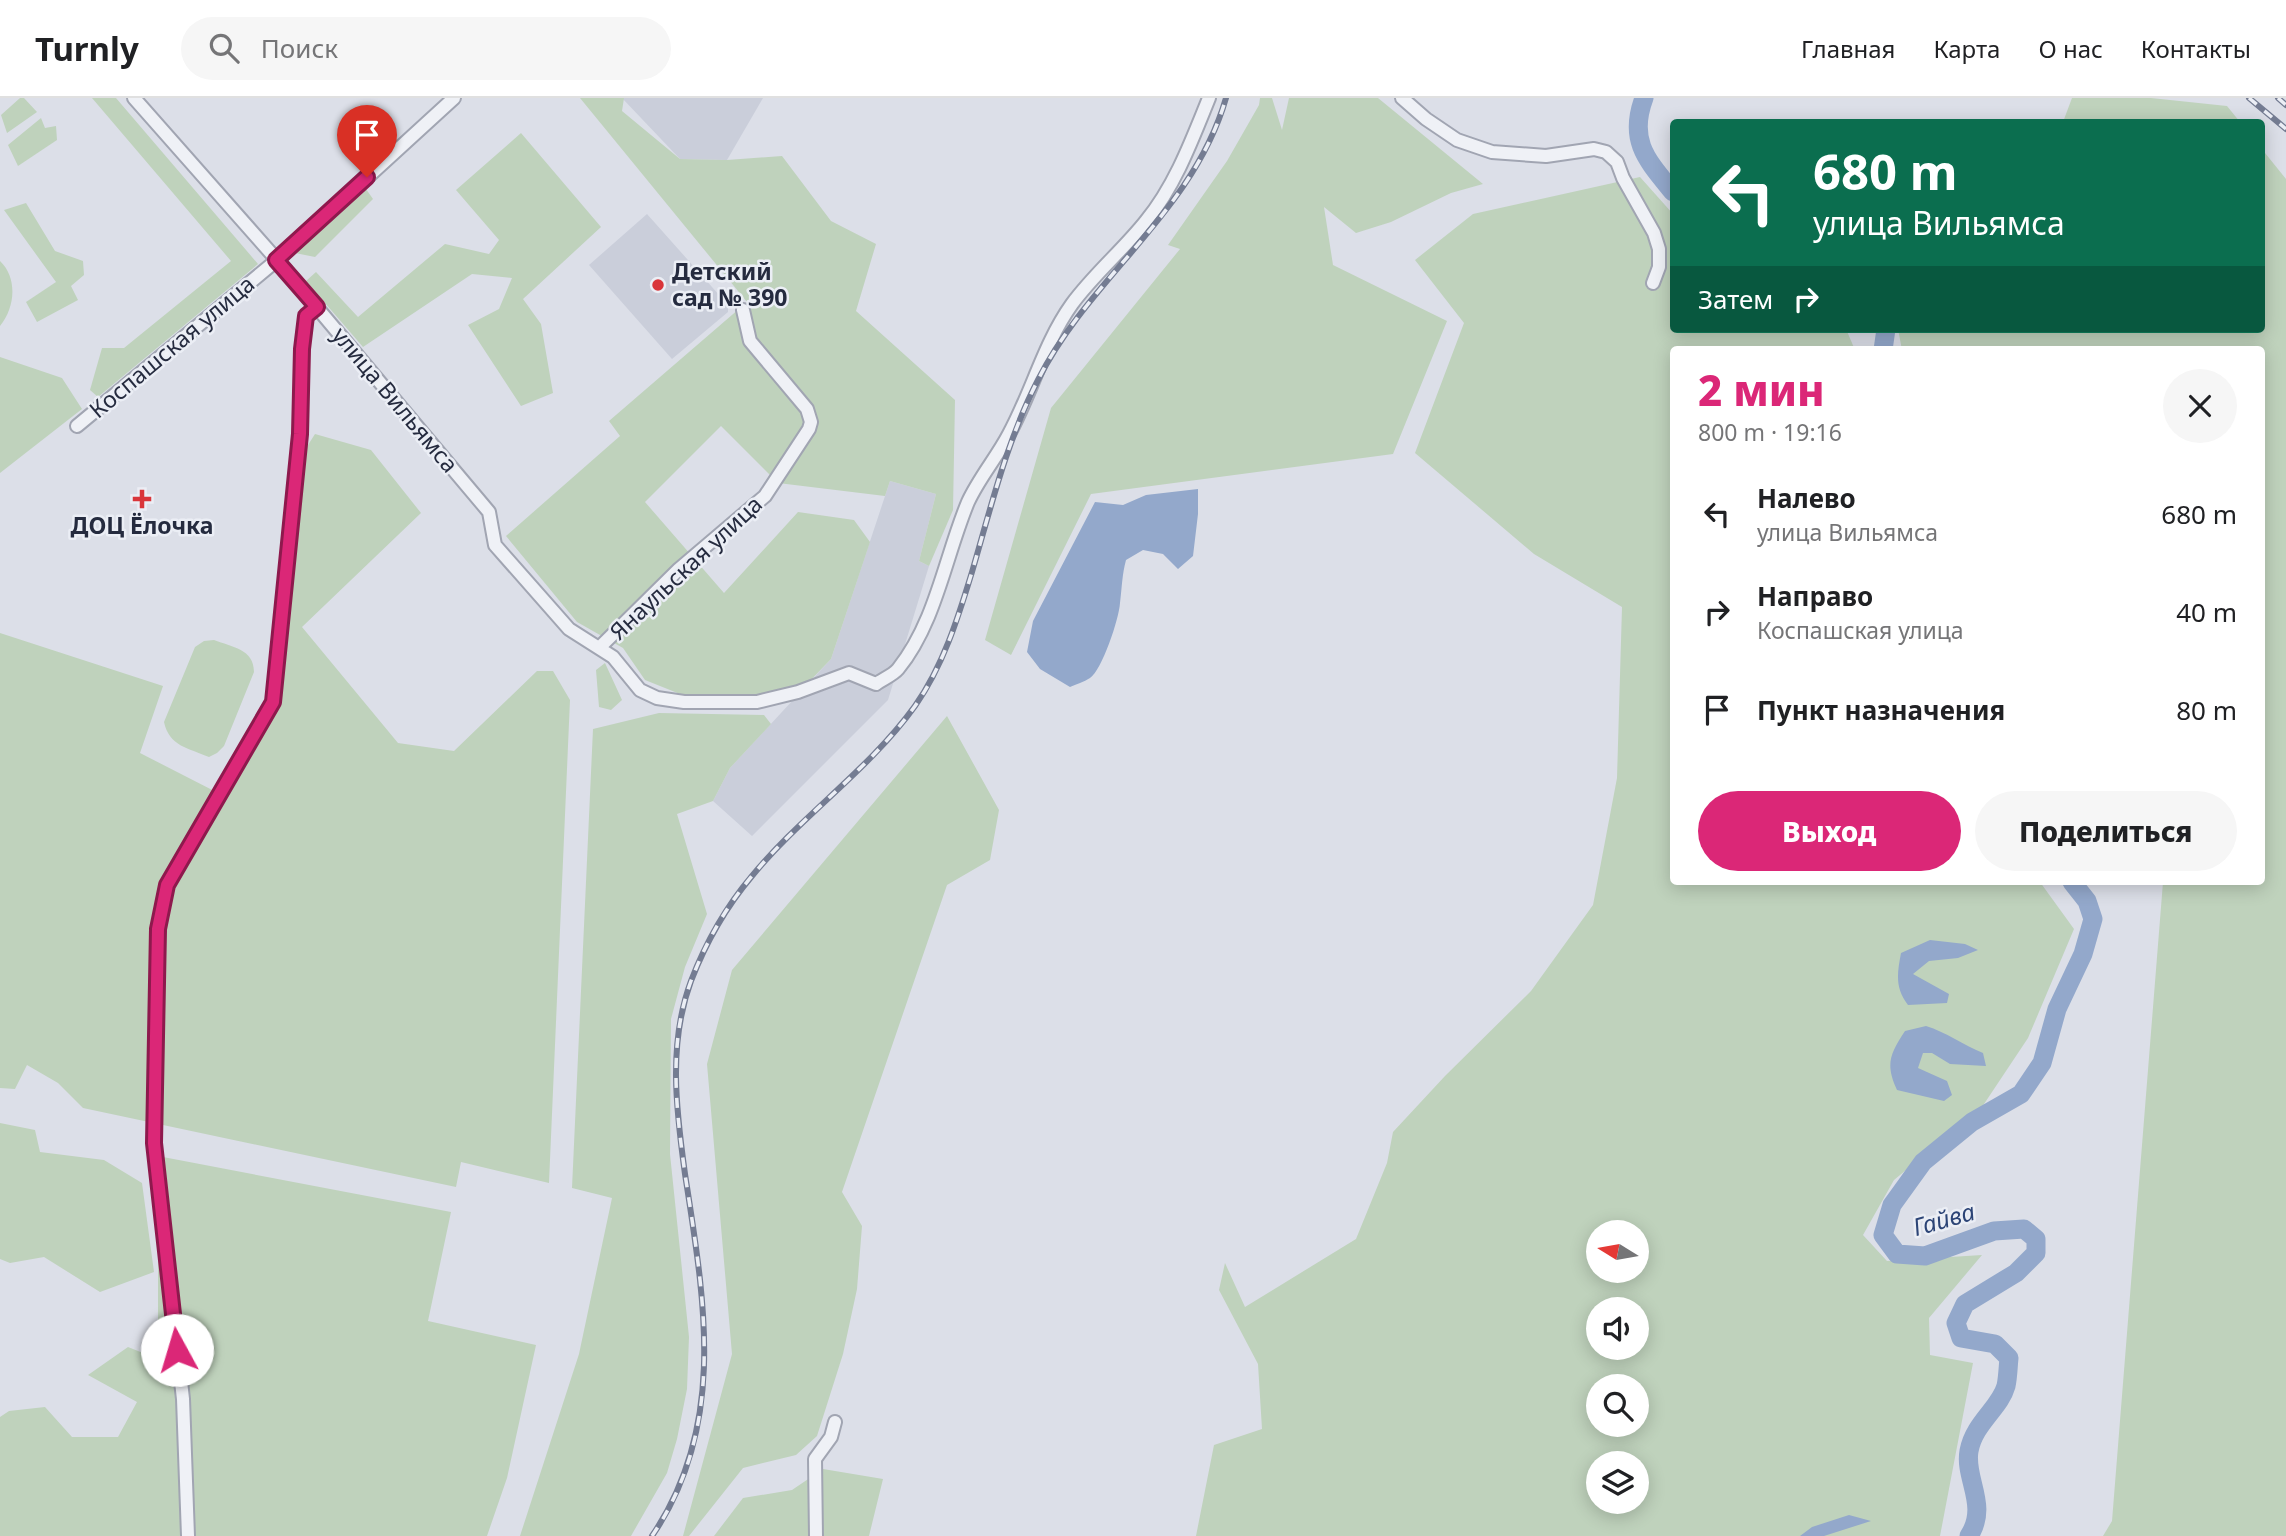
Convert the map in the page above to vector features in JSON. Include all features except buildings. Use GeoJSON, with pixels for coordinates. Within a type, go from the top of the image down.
{"type":"FeatureCollection","features":[{"type":"Feature","properties":{"kind":"street","name":"улица Вильямса"},"geometry":{"type":"LineString","coordinates":[[134,98],[317,307],[489,512],[495,545],[569,629],[599,648]]}},
{"type":"Feature","properties":{"kind":"street","name":"Коспашская улица"},"geometry":{"type":"LineString","coordinates":[[77,426],[276,260],[454,98]]}},
{"type":"Feature","properties":{"kind":"street"},"geometry":{"type":"LineString","coordinates":[[599,648],[613,657],[640,690],[657,698],[684,702],[757,702],[798,692],[849,673],[876,684],[897,671],[917,638],[938,590],[969,501],[1010,432],[1033,379],[1070,307],[1159,203],[1188,150],[1209,98]]}},
{"type":"Feature","properties":{"kind":"street"},"geometry":{"type":"LineString","coordinates":[[1402,98],[1426,119],[1457,140],[1492,152],[1546,156],[1594,149],[1606,152],[1617,162],[1654,233],[1659,249],[1658,267],[1653,283]]}},
{"type":"Feature","properties":{"kind":"street"},"geometry":{"type":"LineString","coordinates":[[188,1536],[183,1399],[154,1143],[158,929],[167,885],[273,702],[300,434],[302,349],[306,316],[317,307]]}},
{"type":"Feature","properties":{"kind":"street","name":"Янаульская улица"},"geometry":{"type":"LineString","coordinates":[[599,648],[679,569],[765,496],[809,429],[811,422],[807,409],[750,341],[743,310]]}},
{"type":"Feature","properties":{"kind":"street"},"geometry":{"type":"LineString","coordinates":[[816,1536],[815,1459],[831,1437],[835,1422]]}},
{"type":"Feature","properties":{"kind":"shaded area"},"geometry":{"type":"Polygon","coordinates":[[[622,98],[763,98],[727,160],[680,159],[622,98]]]}},
{"type":"Feature","properties":{"kind":"shaded area","name":"Детский сад № 390"},"geometry":{"type":"Polygon","coordinates":[[[647,214],[728,305],[728,312],[672,359],[589,265],[647,214]]]}},
{"type":"Feature","properties":{"kind":"shaded area"},"geometry":{"type":"Polygon","coordinates":[[[890,481],[936,494],[919,561],[929,566],[888,700],[752,836],[713,801],[730,768],[831,659],[890,481]]]}},
{"type":"Feature","properties":{"kind":"green space"},"geometry":{"type":"Polygon","coordinates":[[[20,98],[24,98],[37,112],[7,133],[1,115],[20,98]]]}},
{"type":"Feature","properties":{"kind":"green space"},"geometry":{"type":"Polygon","coordinates":[[[92,98],[116,98],[258,264],[98,397],[90,390],[102,348],[124,348],[231,261],[92,98]]]}},
{"type":"Feature","properties":{"kind":"green space"},"geometry":{"type":"Polygon","coordinates":[[[580,98],[624,98],[622,111],[680,159],[727,160],[782,156],[831,221],[876,244],[856,311],[955,400],[953,510],[929,566],[919,561],[936,494],[890,481],[885,496],[778,483],[721,426],[645,502],[724,593],[798,512],[854,520],[870,542],[831,659],[807,684],[758,697],[685,696],[645,680],[623,648],[577,622],[506,536],[620,436],[609,421],[747,302],[580,98]]]}},
{"type":"Feature","properties":{"kind":"green space"},"geometry":{"type":"Polygon","coordinates":[[[1260,98],[1272,98],[1282,130],[1289,98],[1378,98],[1483,184],[1451,193],[1391,222],[1356,233],[1324,207],[1333,265],[1447,321],[1393,454],[1091,494],[1011,655],[985,640],[1051,408],[1180,249],[1168,245],[1227,161],[1259,105],[1260,98]]]}},
{"type":"Feature","properties":{"kind":"green space"},"geometry":{"type":"Polygon","coordinates":[[[2072,98],[2151,98],[2227,106],[2238,119],[2064,119],[2072,98]]]}},
{"type":"Feature","properties":{"kind":"green space"},"geometry":{"type":"Polygon","coordinates":[[[41,118],[45,128],[56,126],[57,140],[18,166],[8,145],[41,118]]]}},
{"type":"Feature","properties":{"kind":"green space"},"geometry":{"type":"Polygon","coordinates":[[[521,133],[601,227],[523,299],[541,324],[553,393],[521,406],[468,325],[499,309],[512,278],[472,274],[363,347],[306,281],[316,272],[358,317],[445,244],[489,254],[499,240],[456,190],[521,133]]]}},
{"type":"Feature","properties":{"kind":"green space"},"geometry":{"type":"Polygon","coordinates":[[[2265,153],[2286,179],[2286,1536],[2103,1536],[2112,1521],[2163,885],[2265,885],[2265,346],[1901,346],[1899,333],[2265,333],[2265,153]]]}},
{"type":"Feature","properties":{"kind":"green space"},"geometry":{"type":"Polygon","coordinates":[[[1640,177],[1670,211],[1670,333],[1848,333],[1853,346],[1670,346],[1670,885],[2042,885],[2074,929],[2028,1038],[1982,1107],[1894,1180],[1863,1235],[1887,1261],[1982,1255],[1929,1318],[1930,1355],[1973,1363],[1940,1536],[1196,1536],[1214,1445],[1262,1429],[1258,1364],[1219,1290],[1225,1263],[1245,1307],[1356,1239],[1387,1163],[1393,1132],[1531,991],[1593,905],[1617,778],[1622,607],[1534,554],[1415,453],[1464,323],[1415,260],[1473,214],[1640,177]]]}},
{"type":"Feature","properties":{"kind":"green space"},"geometry":{"type":"Polygon","coordinates":[[[366,189],[373,199],[315,257],[295,253],[366,189]]]}},
{"type":"Feature","properties":{"kind":"green space"},"geometry":{"type":"Polygon","coordinates":[[[26,203],[55,251],[83,261],[84,275],[71,286],[78,300],[37,322],[26,302],[56,282],[4,210],[26,203]]]}},
{"type":"Feature","properties":{"kind":"green space"},"geometry":{"type":"Polygon","coordinates":[[[0,261],[10,276],[12,293],[9,311],[0,326],[0,261]]]}},
{"type":"Feature","properties":{"kind":"green space"},"geometry":{"type":"Polygon","coordinates":[[[0,357],[62,378],[82,409],[0,473],[0,357]]]}},
{"type":"Feature","properties":{"kind":"green space"},"geometry":{"type":"Polygon","coordinates":[[[315,434],[371,450],[421,513],[302,627],[398,743],[454,751],[537,671],[553,671],[570,700],[549,1183],[461,1162],[456,1187],[83,1108],[58,1083],[27,1065],[15,1089],[0,1088],[0,633],[163,686],[140,753],[224,796],[278,705],[301,456],[315,434]]]}},
{"type":"Feature","properties":{"kind":"green space"},"geometry":{"type":"Polygon","coordinates":[[[214,640],[246,654],[253,664],[254,672],[224,746],[209,757],[175,741],[164,722],[195,647],[204,641],[214,640]]]}},
{"type":"Feature","properties":{"kind":"green space"},"geometry":{"type":"Polygon","coordinates":[[[605,663],[622,700],[611,710],[599,707],[596,670],[605,663]]]}},
{"type":"Feature","properties":{"kind":"green space"},"geometry":{"type":"Polygon","coordinates":[[[659,713],[764,715],[771,724],[730,768],[713,801],[677,814],[707,914],[685,967],[671,1019],[670,1154],[689,1337],[687,1389],[667,1473],[631,1536],[520,1536],[579,1354],[612,1198],[572,1188],[593,729],[659,713]]]}},
{"type":"Feature","properties":{"kind":"green space"},"geometry":{"type":"Polygon","coordinates":[[[947,716],[999,810],[990,860],[947,885],[842,1192],[862,1226],[857,1289],[843,1354],[817,1436],[796,1455],[743,1468],[689,1536],[683,1536],[732,1354],[707,1064],[732,970],[947,716]]]}},
{"type":"Feature","properties":{"kind":"green space"},"geometry":{"type":"Polygon","coordinates":[[[0,1123],[35,1130],[40,1152],[104,1160],[142,1183],[154,1272],[100,1292],[44,1257],[10,1263],[0,1259],[0,1123]]]}},
{"type":"Feature","properties":{"kind":"green space"},"geometry":{"type":"Polygon","coordinates":[[[163,1157],[451,1212],[428,1321],[536,1345],[507,1478],[487,1536],[0,1536],[0,1417],[9,1411],[45,1407],[72,1437],[118,1437],[137,1402],[88,1375],[128,1347],[158,1359],[158,1250],[163,1157]]]}},
{"type":"Feature","properties":{"kind":"green space"},"geometry":{"type":"Polygon","coordinates":[[[823,1469],[883,1479],[869,1536],[714,1536],[743,1498],[792,1490],[823,1469]]]}},
{"type":"Feature","properties":{"kind":"water"},"geometry":{"type":"Polygon","coordinates":[[[1198,489],[1193,556],[1178,569],[1163,554],[1143,550],[1126,560],[1117,620],[1105,655],[1095,673],[1070,687],[1040,669],[1027,652],[1033,621],[1095,502],[1123,505],[1146,495],[1198,489]]]}},
{"type":"Feature","properties":{"kind":"water"},"geometry":{"type":"Polygon","coordinates":[[[1930,940],[1965,944],[1978,950],[1958,958],[1929,961],[1913,974],[1949,994],[1947,1003],[1908,1005],[1898,980],[1901,953],[1930,940]]]}},
{"type":"Feature","properties":{"kind":"water"},"geometry":{"type":"Polygon","coordinates":[[[1926,1026],[1983,1053],[1986,1066],[1950,1064],[1932,1053],[1923,1053],[1918,1068],[1947,1081],[1952,1095],[1944,1101],[1897,1090],[1891,1073],[1893,1053],[1905,1031],[1926,1026]]]}},
{"type":"Feature","properties":{"kind":"water"},"geometry":{"type":"Polygon","coordinates":[[[1849,1515],[1871,1521],[1824,1536],[1800,1536],[1812,1527],[1849,1515]]]}},
{"type":"Feature","properties":{"kind":"waterway","name":"Гайва"},"geometry":{"type":"LineString","coordinates":[[1644,98],[1638,126],[1639,138],[1648,160],[1670,188]]}},
{"type":"Feature","properties":{"kind":"waterway","name":"Гайва"},"geometry":{"type":"LineString","coordinates":[[1884,346],[1885,333]]}},
{"type":"Feature","properties":{"kind":"waterway","name":"Гайва"},"geometry":{"type":"LineString","coordinates":[[1969,1536],[1977,1514],[1968,1461],[1969,1451],[1976,1432],[2003,1394],[2007,1383],[2009,1358],[1995,1344],[1961,1338],[1956,1323],[1965,1304],[2016,1273],[2036,1253],[2036,1239],[2024,1229],[1994,1231],[1925,1256],[1897,1254],[1883,1235],[1892,1205],[1923,1162],[1972,1122],[2021,1094],[2042,1063],[2057,1009],[2083,954],[2093,919],[2087,901],[2074,885]]}},
{"type":"Feature","properties":{"kind":"railway"},"geometry":{"type":"LineString","coordinates":[[652,1536],[676,1493],[692,1450],[701,1405],[703,1313],[682,1150],[676,1076],[679,1028],[691,981],[717,926],[742,888],[771,854],[877,751],[925,691],[955,624],[1017,426],[1038,380],[1085,308],[1166,210],[1190,176],[1211,139],[1226,98]]}},
{"type":"Feature","properties":{"kind":"railway"},"geometry":{"type":"LineString","coordinates":[[2249,98],[2286,129]]}},
{"type":"Feature","properties":{"kind":"railway"},"geometry":{"type":"LineString","coordinates":[[2278,98],[2286,105]]}},
{"type":"Feature","properties":{"kind":"place","name":"Детский сад № 390"},"geometry":{"type":"Point","coordinates":[658,285]}},
{"type":"Feature","properties":{"kind":"place","name":"ДОЦ Ёлочка"},"geometry":{"type":"Point","coordinates":[142,499]}},
{"type":"Feature","properties":{"kind":"route"},"geometry":{"type":"LineString","coordinates":[[177,1350],[154,1143],[158,929],[167,885],[273,702],[300,434],[302,349],[306,316],[317,307],[276,260],[367,177]]}}]}
